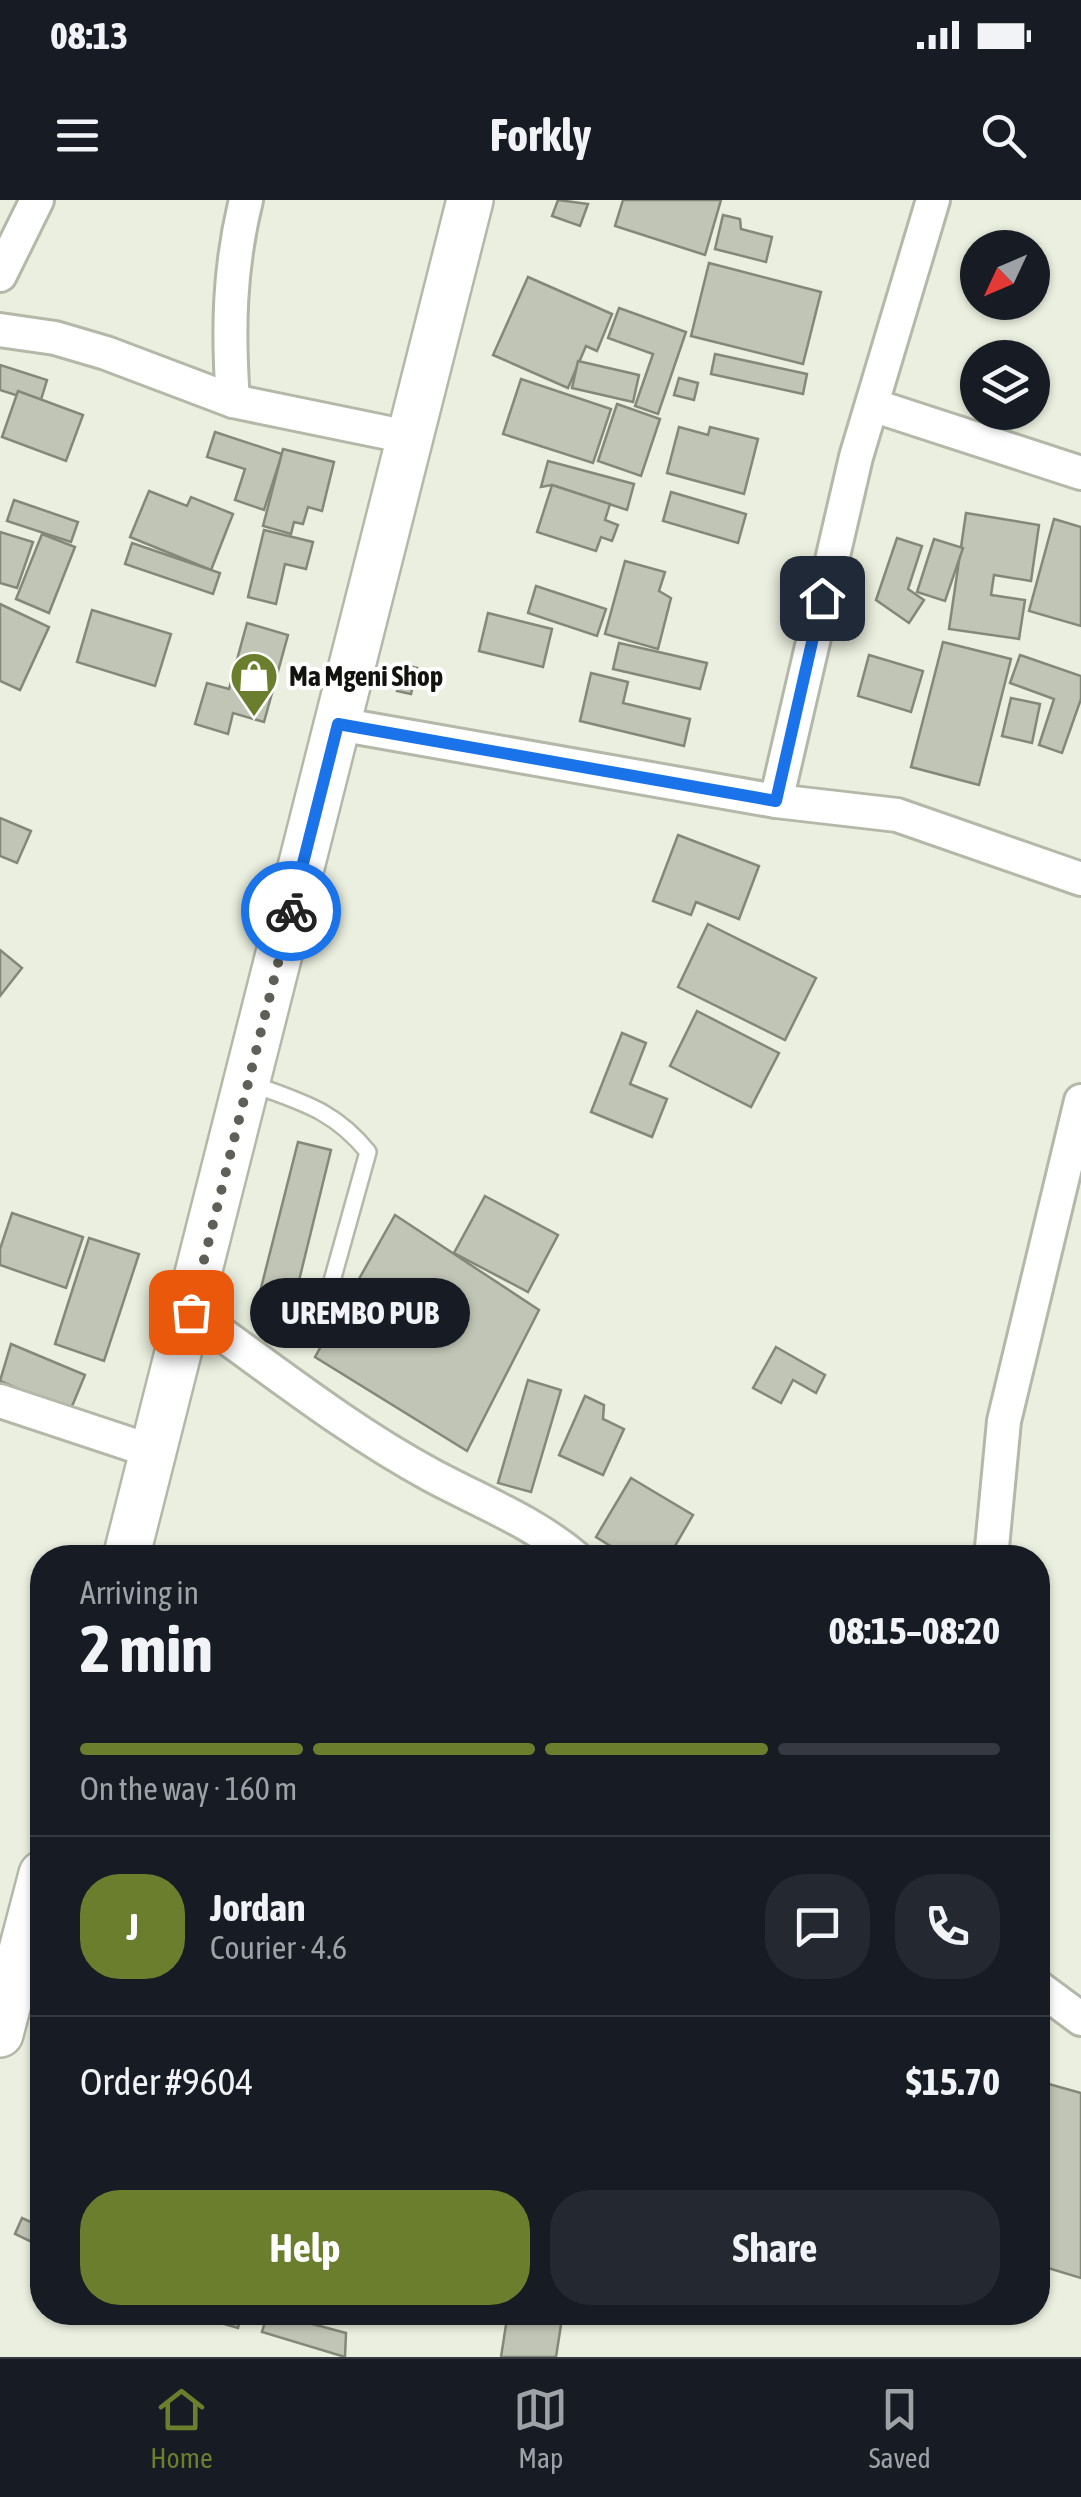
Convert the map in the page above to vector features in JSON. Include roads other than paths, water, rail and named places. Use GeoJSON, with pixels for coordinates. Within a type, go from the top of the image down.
{"type":"FeatureCollection","features":[{"type":"Feature","properties":{"kind":"street"},"geometry":{"type":"LineString","coordinates":[[0,275],[37,200]]}},
{"type":"Feature","properties":{"kind":"street"},"geometry":{"type":"LineString","coordinates":[[233,402],[228,318],[234,247],[246,200]]}},
{"type":"Feature","properties":{"kind":"street"},"geometry":{"type":"LineString","coordinates":[[129,1545],[413,438],[470,200]]}},
{"type":"Feature","properties":{"kind":"street"},"geometry":{"type":"LineString","coordinates":[[776,801],[856,457],[933,200]]}},
{"type":"Feature","properties":{"kind":"street"},"geometry":{"type":"LineString","coordinates":[[0,330],[55,338],[106,353],[233,402],[413,438]]}},
{"type":"Feature","properties":{"kind":"street"},"geometry":{"type":"LineString","coordinates":[[872,405],[1081,473]]}},
{"type":"Feature","properties":{"kind":"street"},"geometry":{"type":"LineString","coordinates":[[338,724],[776,801],[897,815],[1081,879]]}},
{"type":"Feature","properties":{"kind":"street"},"geometry":{"type":"LineString","coordinates":[[992,1545],[1004,1421],[1081,1101]]}},
{"type":"Feature","properties":{"kind":"street"},"geometry":{"type":"LineString","coordinates":[[191,1312],[348,1423],[431,1475],[545,1532],[560,1545]]}},
{"type":"Feature","properties":{"kind":"street"},"geometry":{"type":"LineString","coordinates":[[0,1402],[154,1452]]}},
{"type":"Feature","properties":{"kind":"street"},"geometry":{"type":"LineString","coordinates":[[0,2034],[30,1920]]}},
{"type":"Feature","properties":{"kind":"street"},"geometry":{"type":"LineString","coordinates":[[1050,1996],[1081,2019]]}},
{"type":"Feature","properties":{"kind":"lane"},"geometry":{"type":"LineString","coordinates":[[248,1082],[323,1110],[347,1126],[368,1152],[332,1281]]}},
{"type":"Feature","properties":{"kind":"place","name":"Ma Mgeni Shop"},"geometry":{"type":"Point","coordinates":[254,718]}},
{"type":"Feature","properties":{"kind":"place","name":"UREMBO PUB"},"geometry":{"type":"Point","coordinates":[191,1312]}}]}
